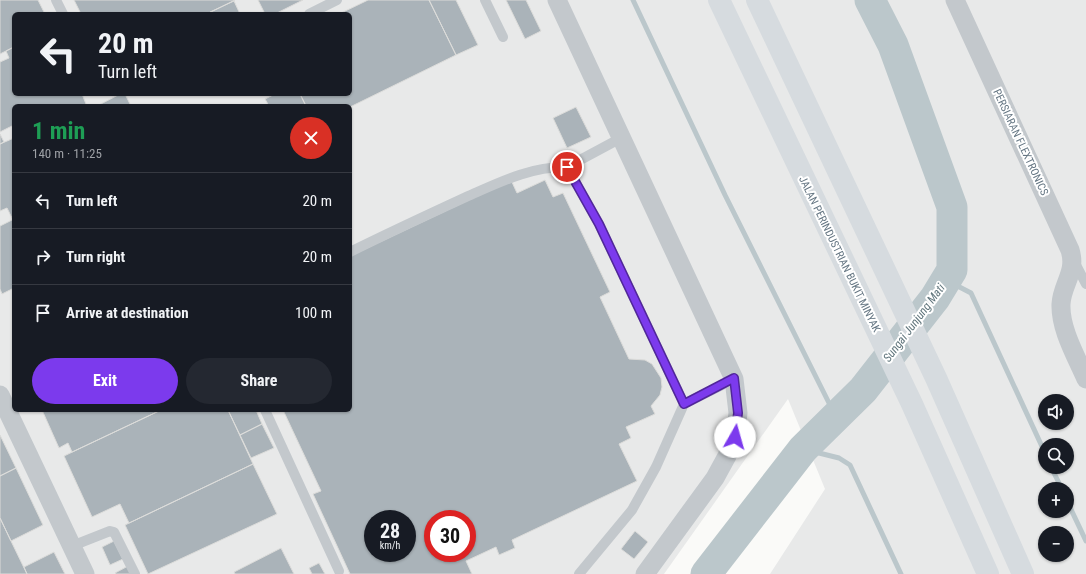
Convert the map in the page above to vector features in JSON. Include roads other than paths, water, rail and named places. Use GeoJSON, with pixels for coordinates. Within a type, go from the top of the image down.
{"type":"FeatureCollection","features":[{"type":"Feature","properties":{"kind":"main road","name":"JALAN PERINDUSTRIAN BUKIT MINYAK"},"geometry":{"type":"LineString","coordinates":[[719,0],[912,404],[988,574]]}},
{"type":"Feature","properties":{"kind":"main road"},"geometry":{"type":"LineString","coordinates":[[757,0],[936,378],[1023,574]]}},
{"type":"Feature","properties":{"kind":"street"},"geometry":{"type":"LineString","coordinates":[[557,0],[734,378],[738,413],[735,437],[727,456],[715,478],[645,574]]}},
{"type":"Feature","properties":{"kind":"street","name":"PERSIARAN FLEXTRONICS"},"geometry":{"type":"LineString","coordinates":[[955,0],[1058,221],[1074,261]]}},
{"type":"Feature","properties":{"kind":"street"},"geometry":{"type":"LineString","coordinates":[[1074,261],[1061,303],[1064,326],[1086,379]]}},
{"type":"Feature","properties":{"kind":"street"},"geometry":{"type":"LineString","coordinates":[[0,395],[85,574]]}},
{"type":"Feature","properties":{"kind":"lane"},"geometry":{"type":"LineString","coordinates":[[56,0],[62,12]]}},
{"type":"Feature","properties":{"kind":"lane"},"geometry":{"type":"LineString","coordinates":[[313,12],[336,0]]}},
{"type":"Feature","properties":{"kind":"lane"},"geometry":{"type":"LineString","coordinates":[[485,0],[503,37]]}},
{"type":"Feature","properties":{"kind":"lane"},"geometry":{"type":"LineString","coordinates":[[352,251],[508,178],[538,169],[567,167],[621,138]]}},
{"type":"Feature","properties":{"kind":"lane"},"geometry":{"type":"LineString","coordinates":[[567,167],[599,224],[684,404]]}},
{"type":"Feature","properties":{"kind":"lane","name":"PERSIARAN FLEXTRONICS"},"geometry":{"type":"LineString","coordinates":[[1074,261],[1086,284]]}},
{"type":"Feature","properties":{"kind":"lane"},"geometry":{"type":"LineString","coordinates":[[579,574],[632,510],[656,467],[684,404],[734,378]]}},
{"type":"Feature","properties":{"kind":"lane"},"geometry":{"type":"LineString","coordinates":[[266,412],[338,572]]}},
{"type":"Feature","properties":{"kind":"lane"},"geometry":{"type":"LineString","coordinates":[[72,546],[106,532],[114,532],[135,574]]}},
{"type":"Feature","properties":{"kind":"waterway"},"geometry":{"type":"LineString","coordinates":[[633,0],[725,195],[836,417]]}},
{"type":"Feature","properties":{"kind":"waterway","name":"Sungai Junjung Mati"},"geometry":{"type":"LineString","coordinates":[[706,574],[803,449],[863,390],[935,298],[952,270],[952,207],[893,45],[870,0]]}},
{"type":"Feature","properties":{"kind":"waterway"},"geometry":{"type":"LineString","coordinates":[[946,280],[971,293],[1038,438]]}},
{"type":"Feature","properties":{"kind":"waterway"},"geometry":{"type":"LineString","coordinates":[[803,449],[839,458],[850,465],[901,574]]}},
{"type":"Feature","properties":{"kind":"waterway"},"geometry":{"type":"LineString","coordinates":[[1054,474],[1058,482]]}},
{"type":"Feature","properties":{"kind":"waterway"},"geometry":{"type":"LineString","coordinates":[[1074,516],[1086,541]]}}]}
